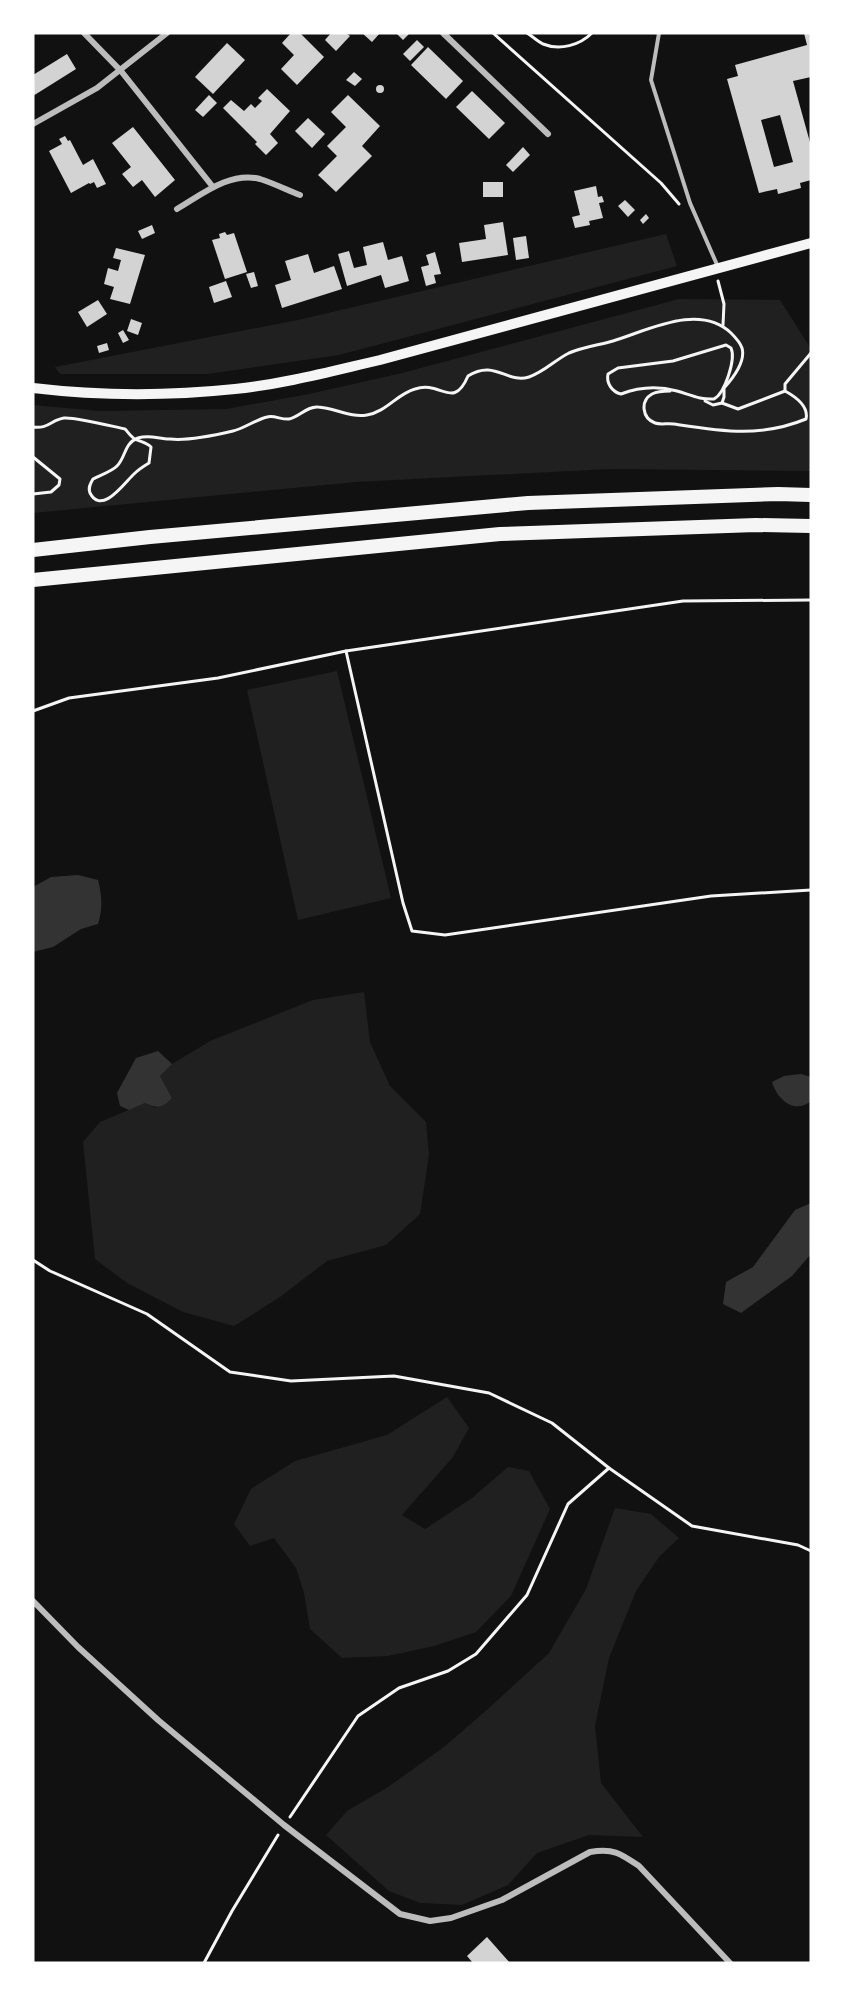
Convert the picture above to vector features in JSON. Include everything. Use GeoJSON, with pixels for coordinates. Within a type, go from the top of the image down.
{"type":"FeatureCollection","features":[{"type":"Feature","properties":{"kind":"highway"},"geometry":{"type":"LineString","coordinates":[[33,550],[150,537],[528,503],[778,494],[811,495]]}},
{"type":"Feature","properties":{"kind":"highway"},"geometry":{"type":"LineString","coordinates":[[33,579],[500,534],[756,525],[811,526]]}},
{"type":"Feature","properties":{"kind":"main road"},"geometry":{"type":"LineString","coordinates":[[33,388],[76,393],[162,394],[237,389],[317,375],[811,243]]}},
{"type":"Feature","properties":{"kind":"street"},"geometry":{"type":"LineString","coordinates":[[84,33],[121,70],[213,187]]}},
{"type":"Feature","properties":{"kind":"street"},"geometry":{"type":"LineString","coordinates":[[33,124],[96,88],[167,33]]}},
{"type":"Feature","properties":{"kind":"street"},"geometry":{"type":"LineString","coordinates":[[443,33],[548,134]]}},
{"type":"Feature","properties":{"kind":"street"},"geometry":{"type":"LineString","coordinates":[[177,210],[213,187],[238,178],[258,178],[300,195]]}},
{"type":"Feature","properties":{"kind":"street"},"geometry":{"type":"LineString","coordinates":[[33,1601],[78,1647],[158,1720],[284,1825],[400,1914],[430,1921],[451,1918],[502,1900],[590,1852],[605,1850],[622,1855],[639,1866],[730,1963]]}},
{"type":"Feature","properties":{"kind":"lane"},"geometry":{"type":"LineString","coordinates":[[659,33],[651,80],[692,208],[718,268]]}},
{"type":"Feature","properties":{"kind":"path"},"geometry":{"type":"LineString","coordinates":[[493,33],[662,183],[684,209],[692,208]]}},
{"type":"Feature","properties":{"kind":"path"},"geometry":{"type":"LineString","coordinates":[[526,33],[543,44],[565,47],[583,42],[592,33]]}},
{"type":"Feature","properties":{"kind":"path"},"geometry":{"type":"LineString","coordinates":[[718,284],[724,304],[723,326]]}},
{"type":"Feature","properties":{"kind":"path"},"geometry":{"type":"LineString","coordinates":[[33,427],[42,428],[64,418],[125,429],[136,439],[152,447],[149,463],[135,472],[113,497],[102,500],[95,499],[89,489],[93,479],[117,466],[128,445],[136,439],[147,436],[170,440],[234,431],[268,416],[288,420],[309,408],[318,406],[360,416],[371,415],[414,389],[427,386],[451,394],[457,393],[468,376],[491,369],[526,378],[569,354],[672,322],[696,319],[710,320],[723,326],[738,340],[742,349],[738,369],[733,378],[717,398],[703,400]]}},
{"type":"Feature","properties":{"kind":"path"},"geometry":{"type":"LineString","coordinates":[[678,391],[659,392],[647,398],[643,408],[648,417],[656,423],[733,432],[775,429],[806,419],[807,411],[796,397],[785,391],[738,409],[722,403],[712,405],[678,391],[656,388],[645,388],[621,394],[611,388],[607,378],[611,371],[618,368],[673,361],[726,345],[734,353],[722,403]]}},
{"type":"Feature","properties":{"kind":"path"},"geometry":{"type":"LineString","coordinates":[[785,391],[785,384],[811,353]]}},
{"type":"Feature","properties":{"kind":"path"},"geometry":{"type":"LineString","coordinates":[[33,457],[60,479],[59,485],[51,492],[33,494]]}},
{"type":"Feature","properties":{"kind":"path"},"geometry":{"type":"LineString","coordinates":[[33,711],[69,698],[218,678],[346,651],[683,602],[811,600]]}},
{"type":"Feature","properties":{"kind":"path"},"geometry":{"type":"LineString","coordinates":[[346,651],[412,931],[445,935],[711,896],[811,890]]}},
{"type":"Feature","properties":{"kind":"path"},"geometry":{"type":"LineString","coordinates":[[33,1260],[50,1271],[147,1314],[230,1372],[291,1381],[394,1376],[489,1393],[552,1423],[609,1468],[692,1526],[798,1545],[811,1551]]}},
{"type":"Feature","properties":{"kind":"path"},"geometry":{"type":"LineString","coordinates":[[204,1963],[232,1911],[284,1825],[358,1716],[399,1688],[448,1671],[476,1654],[527,1594],[568,1504],[609,1468]]}},
{"type":"Feature","properties":{"kind":"shaded area"},"geometry":{"type":"Polygon","coordinates":[[[666,234],[677,266],[339,355],[208,374],[60,374],[55,367],[298,320],[666,234]]]}},
{"type":"Feature","properties":{"kind":"shaded area"},"geometry":{"type":"Polygon","coordinates":[[[679,299],[780,300],[811,349],[811,471],[610,469],[356,482],[33,513],[33,405],[100,411],[226,409],[309,394],[402,373],[679,299]]]}},
{"type":"Feature","properties":{"kind":"shaded area"},"geometry":{"type":"Polygon","coordinates":[[[337,671],[391,898],[298,920],[247,690],[337,671]]]}},
{"type":"Feature","properties":{"kind":"shaded area"},"geometry":{"type":"Polygon","coordinates":[[[78,875],[98,880],[101,913],[98,924],[81,929],[53,947],[33,952],[33,887],[51,877],[78,875]]]}},
{"type":"Feature","properties":{"kind":"shaded area"},"geometry":{"type":"Polygon","coordinates":[[[364,992],[370,1042],[390,1086],[426,1122],[429,1155],[420,1214],[386,1245],[327,1261],[280,1297],[234,1326],[183,1312],[127,1283],[95,1259],[83,1142],[100,1122],[145,1103],[155,1108],[172,1098],[160,1076],[172,1064],[210,1041],[313,1000],[364,992]]]}},
{"type":"Feature","properties":{"kind":"shaded area"},"geometry":{"type":"Polygon","coordinates":[[[158,1051],[172,1064],[160,1076],[172,1098],[160,1106],[145,1103],[129,1110],[120,1106],[117,1093],[136,1058],[158,1051]]]}},
{"type":"Feature","properties":{"kind":"shaded area"},"geometry":{"type":"Polygon","coordinates":[[[801,1074],[811,1077],[811,1101],[805,1105],[793,1106],[782,1099],[772,1082],[784,1076],[801,1074]]]}},
{"type":"Feature","properties":{"kind":"shaded area"},"geometry":{"type":"Polygon","coordinates":[[[811,1203],[811,1254],[792,1276],[741,1313],[723,1304],[726,1282],[753,1267],[795,1210],[811,1203]]]}},
{"type":"Feature","properties":{"kind":"shaded area"},"geometry":{"type":"Polygon","coordinates":[[[447,1397],[469,1428],[453,1457],[402,1515],[425,1529],[472,1498],[508,1467],[529,1471],[550,1509],[511,1596],[476,1632],[434,1646],[388,1656],[342,1658],[310,1629],[304,1593],[296,1568],[274,1538],[250,1546],[234,1524],[251,1489],[295,1461],[387,1435],[447,1397]]]}},
{"type":"Feature","properties":{"kind":"shaded area"},"geometry":{"type":"Polygon","coordinates":[[[615,1508],[651,1514],[679,1538],[659,1557],[636,1591],[609,1658],[595,1726],[601,1783],[643,1837],[589,1835],[537,1853],[508,1885],[462,1905],[420,1903],[389,1891],[326,1835],[347,1811],[388,1787],[444,1747],[549,1653],[586,1589],[615,1508]]]}},
{"type":"Feature","properties":{"kind":"building"},"geometry":{"type":"Polygon","coordinates":[[[291,33],[300,33],[324,57],[297,85],[281,69],[294,55],[282,43],[291,33]]]}},
{"type":"Feature","properties":{"kind":"building"},"geometry":{"type":"Polygon","coordinates":[[[331,33],[346,33],[350,36],[336,51],[325,40],[331,33]]]}},
{"type":"Feature","properties":{"kind":"building"},"geometry":{"type":"Polygon","coordinates":[[[362,33],[380,33],[372,42],[362,33]]]}},
{"type":"Feature","properties":{"kind":"building"},"geometry":{"type":"Polygon","coordinates":[[[396,33],[410,33],[403,40],[396,33]]]}},
{"type":"Feature","properties":{"kind":"building"},"geometry":{"type":"Polygon","coordinates":[[[804,33],[811,33],[811,77],[793,81],[811,146],[811,180],[800,183],[801,188],[778,194],[777,189],[759,193],[727,79],[738,76],[735,65],[807,45],[804,33]],[[780,115],[761,120],[774,167],[793,162],[780,115]]]}},
{"type":"Feature","properties":{"kind":"building"},"geometry":{"type":"Polygon","coordinates":[[[417,40],[424,47],[410,61],[403,54],[417,40]]]}},
{"type":"Feature","properties":{"kind":"building"},"geometry":{"type":"Polygon","coordinates":[[[227,43],[245,60],[213,94],[195,77],[227,43]]]}},
{"type":"Feature","properties":{"kind":"building"},"geometry":{"type":"Polygon","coordinates":[[[428,47],[463,81],[446,99],[411,65],[428,47]]]}},
{"type":"Feature","properties":{"kind":"building"},"geometry":{"type":"Polygon","coordinates":[[[67,54],[76,69],[33,96],[33,75],[67,54]]]}},
{"type":"Feature","properties":{"kind":"building"},"geometry":{"type":"Polygon","coordinates":[[[354,72],[362,79],[355,86],[346,80],[354,72]]]}},
{"type":"Feature","properties":{"kind":"building"},"geometry":{"type":"Polygon","coordinates":[[[380,85],[384,89],[380,93],[376,89],[380,85]]]}},
{"type":"Feature","properties":{"kind":"building"},"geometry":{"type":"Polygon","coordinates":[[[267,89],[290,111],[270,134],[278,143],[266,155],[255,144],[257,142],[223,108],[231,100],[244,111],[251,104],[255,108],[262,101],[258,98],[267,89]]]}},
{"type":"Feature","properties":{"kind":"building"},"geometry":{"type":"Polygon","coordinates":[[[472,91],[505,123],[489,139],[456,107],[472,91]]]}},
{"type":"Feature","properties":{"kind":"building"},"geometry":{"type":"Polygon","coordinates":[[[209,95],[217,103],[203,117],[195,110],[209,95]]]}},
{"type":"Feature","properties":{"kind":"building"},"geometry":{"type":"Polygon","coordinates":[[[348,95],[380,126],[362,146],[372,156],[336,192],[318,175],[337,156],[327,146],[346,127],[331,112],[348,95]]]}},
{"type":"Feature","properties":{"kind":"building"},"geometry":{"type":"Polygon","coordinates":[[[308,118],[325,134],[312,148],[295,131],[308,118]]]}},
{"type":"Feature","properties":{"kind":"building"},"geometry":{"type":"Polygon","coordinates":[[[133,127],[175,180],[155,197],[142,180],[133,187],[122,174],[131,167],[112,143],[133,127]]]}},
{"type":"Feature","properties":{"kind":"building"},"geometry":{"type":"Polygon","coordinates":[[[65,136],[68,141],[70,140],[83,165],[93,159],[106,184],[97,188],[94,182],[89,183],[71,193],[49,151],[62,144],[59,139],[65,136]]]}},
{"type":"Feature","properties":{"kind":"building"},"geometry":{"type":"Polygon","coordinates":[[[523,147],[530,155],[513,172],[506,165],[523,147]]]}},
{"type":"Feature","properties":{"kind":"building"},"geometry":{"type":"Polygon","coordinates":[[[483,182],[503,182],[503,197],[483,197],[483,182]]]}},
{"type":"Feature","properties":{"kind":"building"},"geometry":{"type":"Polygon","coordinates":[[[596,186],[598,197],[602,196],[604,202],[599,203],[603,218],[589,221],[590,225],[575,228],[572,217],[580,215],[574,191],[596,186]]]}},
{"type":"Feature","properties":{"kind":"building"},"geometry":{"type":"Polygon","coordinates":[[[625,200],[635,210],[628,217],[618,206],[625,200]]]}},
{"type":"Feature","properties":{"kind":"building"},"geometry":{"type":"Polygon","coordinates":[[[646,214],[649,218],[643,224],[640,220],[646,214]]]}},
{"type":"Feature","properties":{"kind":"building"},"geometry":{"type":"Polygon","coordinates":[[[503,222],[508,255],[462,262],[459,243],[486,239],[484,225],[503,222]]]}},
{"type":"Feature","properties":{"kind":"building"},"geometry":{"type":"Polygon","coordinates":[[[152,225],[155,233],[142,239],[138,231],[152,225]]]}},
{"type":"Feature","properties":{"kind":"building"},"geometry":{"type":"Polygon","coordinates":[[[225,232],[227,235],[234,233],[247,272],[225,279],[212,240],[220,238],[219,234],[225,232]]]}},
{"type":"Feature","properties":{"kind":"building"},"geometry":{"type":"Polygon","coordinates":[[[526,236],[529,258],[516,260],[513,238],[526,236]]]}},
{"type":"Feature","properties":{"kind":"building"},"geometry":{"type":"Polygon","coordinates":[[[383,242],[388,260],[402,256],[409,281],[385,288],[381,275],[347,286],[338,254],[349,251],[354,268],[367,265],[363,247],[383,242]]]}},
{"type":"Feature","properties":{"kind":"building"},"geometry":{"type":"Polygon","coordinates":[[[116,248],[145,255],[130,304],[110,299],[114,287],[104,284],[108,268],[118,271],[121,260],[113,258],[116,248]]]}},
{"type":"Feature","properties":{"kind":"building"},"geometry":{"type":"Polygon","coordinates":[[[435,252],[441,274],[434,275],[436,283],[426,286],[421,267],[429,265],[426,255],[435,252]]]}},
{"type":"Feature","properties":{"kind":"building"},"geometry":{"type":"Polygon","coordinates":[[[308,254],[314,273],[334,266],[342,289],[282,308],[275,285],[291,280],[285,261],[308,254]]]}},
{"type":"Feature","properties":{"kind":"building"},"geometry":{"type":"Polygon","coordinates":[[[254,272],[258,286],[251,288],[246,274],[254,272]]]}},
{"type":"Feature","properties":{"kind":"building"},"geometry":{"type":"Polygon","coordinates":[[[226,281],[232,297],[214,303],[209,287],[226,281]]]}},
{"type":"Feature","properties":{"kind":"building"},"geometry":{"type":"Polygon","coordinates":[[[98,300],[107,314],[87,327],[78,312],[98,300]]]}},
{"type":"Feature","properties":{"kind":"building"},"geometry":{"type":"Polygon","coordinates":[[[131,319],[142,323],[138,335],[127,331],[131,319]]]}},
{"type":"Feature","properties":{"kind":"building"},"geometry":{"type":"Polygon","coordinates":[[[123,330],[129,340],[123,343],[118,333],[123,330]]]}},
{"type":"Feature","properties":{"kind":"building"},"geometry":{"type":"Polygon","coordinates":[[[107,343],[109,350],[99,353],[97,346],[107,343]]]}},
{"type":"Feature","properties":{"kind":"building"},"geometry":{"type":"Polygon","coordinates":[[[487,1937],[510,1963],[473,1963],[467,1956],[487,1937]]]}}]}
